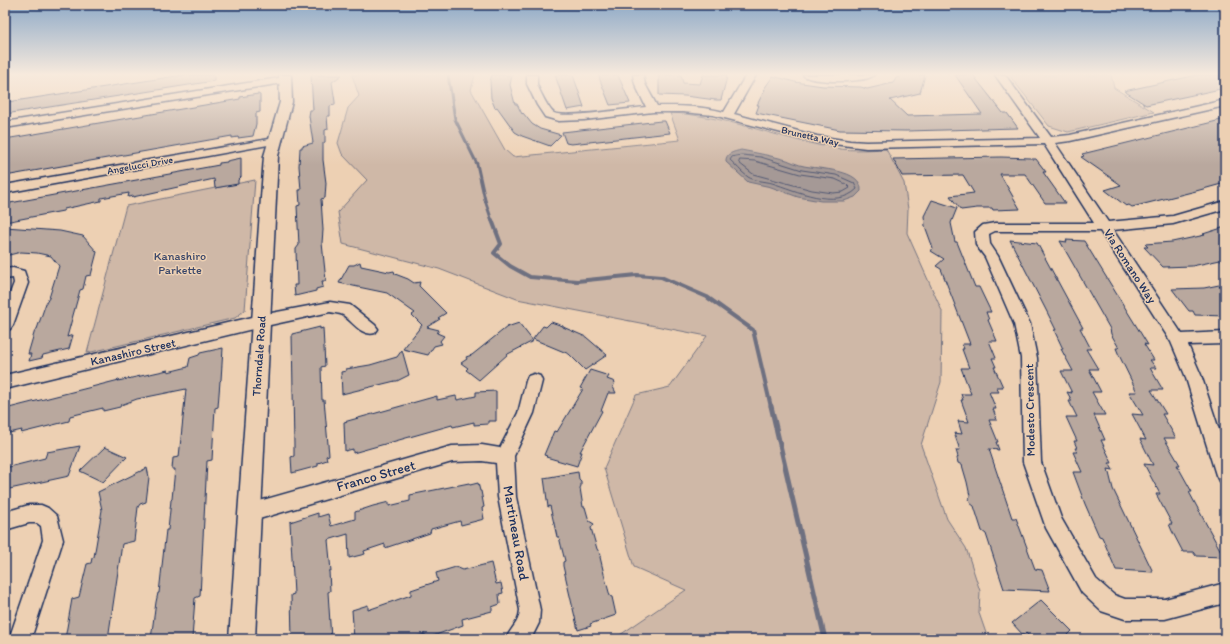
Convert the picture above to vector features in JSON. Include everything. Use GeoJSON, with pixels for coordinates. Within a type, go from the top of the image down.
{"type":"FeatureCollection","features":[{"type":"Feature","properties":{"kind":"street"},"geometry":{"type":"LineString","coordinates":[[5,126],[125,105]]}},
{"type":"Feature","properties":{"kind":"street","name":"Thorndale Road"},"geometry":{"type":"LineString","coordinates":[[242,639],[270,164],[275,140],[285,105]]}},
{"type":"Feature","properties":{"kind":"street","name":"Brunetta Way"},"geometry":{"type":"LineString","coordinates":[[542,105],[549,114],[559,118],[584,117],[653,109],[713,112],[817,139],[866,145],[1047,141],[1070,138],[1212,105]]}},
{"type":"Feature","properties":{"kind":"street"},"geometry":{"type":"LineString","coordinates":[[651,105],[653,109]]}},
{"type":"Feature","properties":{"kind":"street"},"geometry":{"type":"LineString","coordinates":[[728,115],[734,105]]}},
{"type":"Feature","properties":{"kind":"street","name":"Via Romano Way"},"geometry":{"type":"LineString","coordinates":[[1023,105],[1178,340],[1194,376],[1225,475]]}},
{"type":"Feature","properties":{"kind":"street","name":"Angelucci Drive"},"geometry":{"type":"LineString","coordinates":[[5,189],[275,140]]}},
{"type":"Feature","properties":{"kind":"street"},"geometry":{"type":"LineString","coordinates":[[1104,227],[1173,220],[1225,205]]}},
{"type":"Feature","properties":{"kind":"street","name":"Modesto Crescent"},"geometry":{"type":"LineString","coordinates":[[1104,227],[995,226],[982,232],[983,245],[991,256],[1022,324],[1029,358],[1032,462],[1053,522],[1069,553],[1089,586],[1108,604],[1125,609],[1165,608],[1225,593]]}},
{"type":"Feature","properties":{"kind":"street"},"geometry":{"type":"LineString","coordinates":[[5,274],[13,273],[19,275],[21,283],[5,325]]}},
{"type":"Feature","properties":{"kind":"street","name":"Kanashiro Street"},"geometry":{"type":"LineString","coordinates":[[5,382],[261,321],[330,307],[345,309],[370,329]]}},
{"type":"Feature","properties":{"kind":"street"},"geometry":{"type":"LineString","coordinates":[[1178,340],[1225,338]]}},
{"type":"Feature","properties":{"kind":"street","name":"Martineau Road"},"geometry":{"type":"LineString","coordinates":[[517,639],[524,632],[530,622],[530,610],[507,497],[505,456],[528,408],[534,381]]}},
{"type":"Feature","properties":{"kind":"street","name":"Franco Street"},"geometry":{"type":"LineString","coordinates":[[249,513],[452,454],[482,453],[505,456]]}},
{"type":"Feature","properties":{"kind":"street"},"geometry":{"type":"LineString","coordinates":[[5,521],[30,514],[41,514],[50,522],[53,540],[20,639]]}},
{"type":"Feature","properties":{"kind":"green space"},"geometry":{"type":"Polygon","coordinates":[[[351,105],[480,105],[505,150],[513,157],[680,140],[670,113],[729,122],[808,143],[835,148],[857,150],[886,149],[904,183],[908,209],[907,233],[942,311],[941,382],[921,445],[947,519],[966,548],[980,591],[979,613],[988,639],[614,639],[686,590],[634,567],[604,468],[636,395],[670,387],[707,336],[517,299],[439,269],[343,244],[338,212],[367,180],[342,154],[338,143],[348,108],[351,105]]]}},
{"type":"Feature","properties":{"kind":"green space"},"geometry":{"type":"Polygon","coordinates":[[[1033,105],[1142,105],[1154,112],[1068,132],[1049,126],[1033,105]]]}},
{"type":"Feature","properties":{"kind":"green space","name":"Kanashiro Parkette"},"geometry":{"type":"Polygon","coordinates":[[[255,180],[245,310],[235,318],[87,353],[126,206],[255,180]]]}},
{"type":"Feature","properties":{"kind":"water"},"geometry":{"type":"Polygon","coordinates":[[[741,150],[787,160],[802,166],[829,169],[848,174],[855,178],[860,184],[861,191],[855,197],[844,201],[821,201],[798,197],[771,187],[748,182],[726,162],[728,155],[741,150]]]}},
{"type":"Feature","properties":{"kind":"building"},"geometry":{"type":"Polygon","coordinates":[[[6,105],[62,105],[5,114],[6,105]]]}},
{"type":"Feature","properties":{"kind":"building"},"geometry":{"type":"Polygon","coordinates":[[[204,105],[260,105],[260,112],[256,113],[256,124],[253,136],[232,138],[232,136],[5,176],[5,139],[204,105]]]}},
{"type":"Feature","properties":{"kind":"building"},"geometry":{"type":"Polygon","coordinates":[[[313,105],[335,105],[330,106],[330,116],[327,116],[328,129],[325,130],[325,142],[323,143],[323,160],[326,183],[325,198],[321,199],[323,230],[322,243],[326,281],[322,281],[323,287],[316,289],[316,291],[295,296],[294,285],[297,285],[296,249],[299,245],[297,206],[300,205],[299,190],[301,190],[299,166],[300,148],[313,143],[309,116],[310,110],[313,110],[313,105]]]}},
{"type":"Feature","properties":{"kind":"building"},"geometry":{"type":"Polygon","coordinates":[[[494,105],[518,105],[522,114],[523,113],[532,124],[540,129],[561,135],[550,146],[522,136],[515,132],[497,107],[495,108],[494,105]]]}},
{"type":"Feature","properties":{"kind":"building"},"geometry":{"type":"Polygon","coordinates":[[[565,105],[583,105],[584,107],[567,110],[565,105]]]}},
{"type":"Feature","properties":{"kind":"building"},"geometry":{"type":"Polygon","coordinates":[[[759,105],[895,105],[907,116],[982,114],[976,105],[997,105],[1003,113],[1007,113],[1018,128],[906,131],[840,130],[756,113],[759,105]]]}},
{"type":"Feature","properties":{"kind":"building"},"geometry":{"type":"Polygon","coordinates":[[[1225,119],[1225,183],[1196,191],[1132,207],[1129,205],[1126,206],[1105,190],[1121,185],[1081,157],[1084,156],[1082,154],[1225,119]]]}},
{"type":"Feature","properties":{"kind":"building"},"geometry":{"type":"Polygon","coordinates":[[[665,121],[670,133],[571,144],[566,143],[562,132],[665,121]]]}},
{"type":"Feature","properties":{"kind":"building"},"geometry":{"type":"Polygon","coordinates":[[[1001,157],[1036,159],[1046,172],[1043,172],[1065,203],[1045,203],[1025,174],[1000,174],[1020,209],[993,210],[992,208],[977,208],[961,210],[950,196],[974,193],[963,175],[902,176],[893,159],[1001,157]]]}},
{"type":"Feature","properties":{"kind":"building"},"geometry":{"type":"Polygon","coordinates":[[[241,158],[241,177],[238,180],[238,184],[215,188],[214,179],[133,197],[134,196],[128,197],[129,193],[101,198],[101,201],[64,209],[63,211],[5,222],[5,206],[10,205],[10,203],[219,165],[219,163],[241,158]]]}},
{"type":"Feature","properties":{"kind":"building"},"geometry":{"type":"Polygon","coordinates":[[[932,200],[957,208],[951,223],[955,242],[957,242],[975,287],[979,287],[991,312],[986,312],[997,341],[989,341],[996,358],[992,358],[996,367],[994,367],[1003,387],[996,387],[999,392],[989,392],[996,409],[993,409],[997,420],[989,420],[998,442],[996,442],[999,450],[989,449],[1012,518],[1016,518],[1035,569],[1042,570],[1050,591],[1004,589],[986,534],[982,531],[974,506],[970,503],[970,496],[962,465],[958,463],[956,450],[960,450],[954,433],[962,434],[958,421],[969,422],[961,400],[963,400],[961,394],[971,394],[961,368],[969,368],[962,349],[964,349],[962,344],[970,344],[941,269],[936,266],[944,259],[931,251],[933,248],[925,226],[924,216],[932,200]]]}},
{"type":"Feature","properties":{"kind":"building"},"geometry":{"type":"Polygon","coordinates":[[[5,227],[60,231],[83,236],[97,252],[91,275],[86,276],[83,289],[80,290],[67,337],[73,335],[69,349],[43,355],[42,358],[29,361],[31,354],[28,354],[35,330],[37,329],[49,298],[59,266],[51,256],[37,253],[21,252],[5,256],[5,227]]]}},
{"type":"Feature","properties":{"kind":"building"},"geometry":{"type":"Polygon","coordinates":[[[1225,227],[1225,259],[1192,266],[1163,267],[1144,247],[1148,247],[1145,244],[1172,242],[1205,235],[1203,234],[1225,227]]]}},
{"type":"Feature","properties":{"kind":"building"},"geometry":{"type":"Polygon","coordinates":[[[1010,240],[1037,243],[1083,328],[1080,328],[1091,349],[1086,349],[1098,369],[1089,369],[1101,392],[1092,392],[1105,415],[1094,415],[1105,440],[1101,440],[1112,463],[1109,463],[1113,470],[1108,469],[1113,489],[1153,572],[1116,570],[1102,537],[1099,536],[1085,504],[1073,472],[1082,472],[1073,452],[1077,452],[1074,441],[1077,441],[1066,417],[1077,417],[1069,401],[1072,401],[1067,392],[1072,393],[1061,371],[1073,371],[1061,349],[1063,349],[1054,330],[1056,330],[1010,240]]]}},
{"type":"Feature","properties":{"kind":"building"},"geometry":{"type":"Polygon","coordinates":[[[1066,240],[1084,241],[1148,345],[1144,344],[1154,360],[1150,360],[1156,368],[1150,368],[1163,390],[1151,390],[1166,414],[1162,414],[1176,438],[1164,438],[1180,465],[1177,465],[1192,492],[1189,492],[1224,557],[1196,556],[1193,552],[1183,552],[1172,531],[1169,524],[1172,524],[1156,494],[1160,494],[1144,464],[1153,465],[1140,439],[1146,440],[1132,414],[1143,415],[1129,392],[1137,392],[1118,353],[1116,348],[1119,348],[1111,334],[1110,329],[1060,241],[1067,242],[1066,240]]]}},
{"type":"Feature","properties":{"kind":"building"},"geometry":{"type":"Polygon","coordinates":[[[360,262],[361,266],[389,272],[394,271],[395,274],[414,283],[420,282],[419,286],[446,313],[438,318],[440,319],[427,327],[439,330],[437,333],[444,336],[440,341],[442,344],[434,346],[428,355],[403,349],[422,325],[412,315],[415,313],[387,293],[339,283],[349,265],[354,265],[360,262]]]}},
{"type":"Feature","properties":{"kind":"building"},"geometry":{"type":"Polygon","coordinates":[[[1219,285],[1225,290],[1225,316],[1195,315],[1193,311],[1189,311],[1172,289],[1204,288],[1219,285]]]}},
{"type":"Feature","properties":{"kind":"building"},"geometry":{"type":"Polygon","coordinates":[[[551,322],[586,337],[607,355],[585,370],[569,354],[533,339],[543,326],[546,327],[551,322]]]}},
{"type":"Feature","properties":{"kind":"building"},"geometry":{"type":"Polygon","coordinates":[[[519,323],[533,341],[508,354],[479,380],[466,370],[468,368],[461,363],[467,359],[466,357],[472,355],[507,327],[519,323]]]}},
{"type":"Feature","properties":{"kind":"building"},"geometry":{"type":"Polygon","coordinates":[[[320,327],[320,329],[323,328],[325,366],[321,367],[322,400],[324,400],[329,455],[326,456],[327,460],[318,463],[318,466],[292,473],[291,457],[294,456],[294,446],[292,334],[320,327]]]}},
{"type":"Feature","properties":{"kind":"building"},"geometry":{"type":"Polygon","coordinates":[[[223,348],[218,407],[215,408],[212,460],[207,461],[200,596],[195,598],[192,639],[151,639],[156,602],[159,593],[166,530],[168,530],[172,499],[175,469],[172,469],[173,458],[179,457],[186,389],[137,399],[121,405],[120,407],[103,411],[103,408],[70,416],[69,421],[21,433],[22,430],[5,434],[5,409],[119,380],[118,381],[188,367],[190,358],[199,355],[200,353],[223,348]]]}},
{"type":"Feature","properties":{"kind":"building"},"geometry":{"type":"Polygon","coordinates":[[[402,350],[409,375],[397,381],[342,394],[341,372],[346,371],[346,369],[370,365],[397,357],[402,350]]]}},
{"type":"Feature","properties":{"kind":"building"},"geometry":{"type":"Polygon","coordinates":[[[590,370],[609,376],[607,379],[615,382],[613,387],[616,393],[608,393],[602,411],[580,452],[582,452],[577,466],[546,457],[547,456],[544,455],[554,431],[557,432],[583,389],[580,388],[590,370]]]}},
{"type":"Feature","properties":{"kind":"building"},"geometry":{"type":"Polygon","coordinates":[[[496,391],[496,421],[488,421],[488,424],[474,425],[474,422],[453,427],[452,425],[353,453],[353,449],[345,451],[344,422],[437,396],[437,400],[456,396],[457,400],[476,396],[476,392],[496,391]]]}},
{"type":"Feature","properties":{"kind":"building"},"geometry":{"type":"Polygon","coordinates":[[[80,446],[69,476],[5,490],[5,468],[45,458],[47,452],[80,446]]]}},
{"type":"Feature","properties":{"kind":"building"},"geometry":{"type":"Polygon","coordinates":[[[105,447],[127,457],[103,482],[80,471],[105,447]]]}},
{"type":"Feature","properties":{"kind":"building"},"geometry":{"type":"Polygon","coordinates":[[[147,468],[149,477],[146,502],[140,504],[138,507],[134,541],[122,544],[108,639],[65,639],[72,599],[79,597],[87,564],[91,563],[92,558],[94,557],[102,510],[98,492],[147,468]]]}},
{"type":"Feature","properties":{"kind":"building"},"geometry":{"type":"Polygon","coordinates":[[[578,472],[579,479],[581,481],[580,488],[583,507],[585,507],[589,521],[594,524],[591,528],[597,549],[601,555],[600,557],[604,574],[610,596],[612,597],[616,615],[578,630],[563,566],[563,562],[565,561],[559,537],[557,537],[550,506],[548,507],[544,478],[578,472]]]}},
{"type":"Feature","properties":{"kind":"building"},"geometry":{"type":"Polygon","coordinates":[[[469,483],[470,485],[478,483],[484,507],[482,508],[484,519],[461,525],[460,521],[431,529],[430,533],[385,548],[385,544],[364,551],[365,554],[349,558],[348,534],[328,540],[331,571],[329,571],[330,591],[328,592],[331,639],[292,639],[291,595],[294,594],[290,522],[318,513],[318,517],[328,514],[331,526],[355,519],[355,512],[373,506],[389,502],[389,506],[410,501],[410,495],[469,483]]]}},
{"type":"Feature","properties":{"kind":"building"},"geometry":{"type":"Polygon","coordinates":[[[491,563],[496,584],[501,583],[503,593],[499,594],[500,604],[492,607],[492,611],[462,619],[463,625],[425,639],[425,634],[408,639],[354,639],[352,610],[368,605],[368,610],[411,595],[411,590],[438,581],[436,573],[456,567],[463,570],[491,563]]]}},
{"type":"Feature","properties":{"kind":"building"},"geometry":{"type":"Polygon","coordinates":[[[1041,600],[1072,631],[1064,639],[1032,639],[1026,633],[1023,635],[1012,623],[1041,600]]]}},
{"type":"Feature","properties":{"kind":"waterway"},"geometry":{"type":"LineString","coordinates":[[453,105],[455,119],[477,164],[485,200],[492,221]]}},
{"type":"Feature","properties":{"kind":"waterway"},"geometry":{"type":"LineString","coordinates":[[492,220],[501,244],[494,253],[510,266],[530,277],[577,281],[637,275],[661,277],[707,297],[753,330],[771,407]]}},
{"type":"Feature","properties":{"kind":"waterway"},"geometry":{"type":"LineString","coordinates":[[771,406],[825,639]]}}]}
